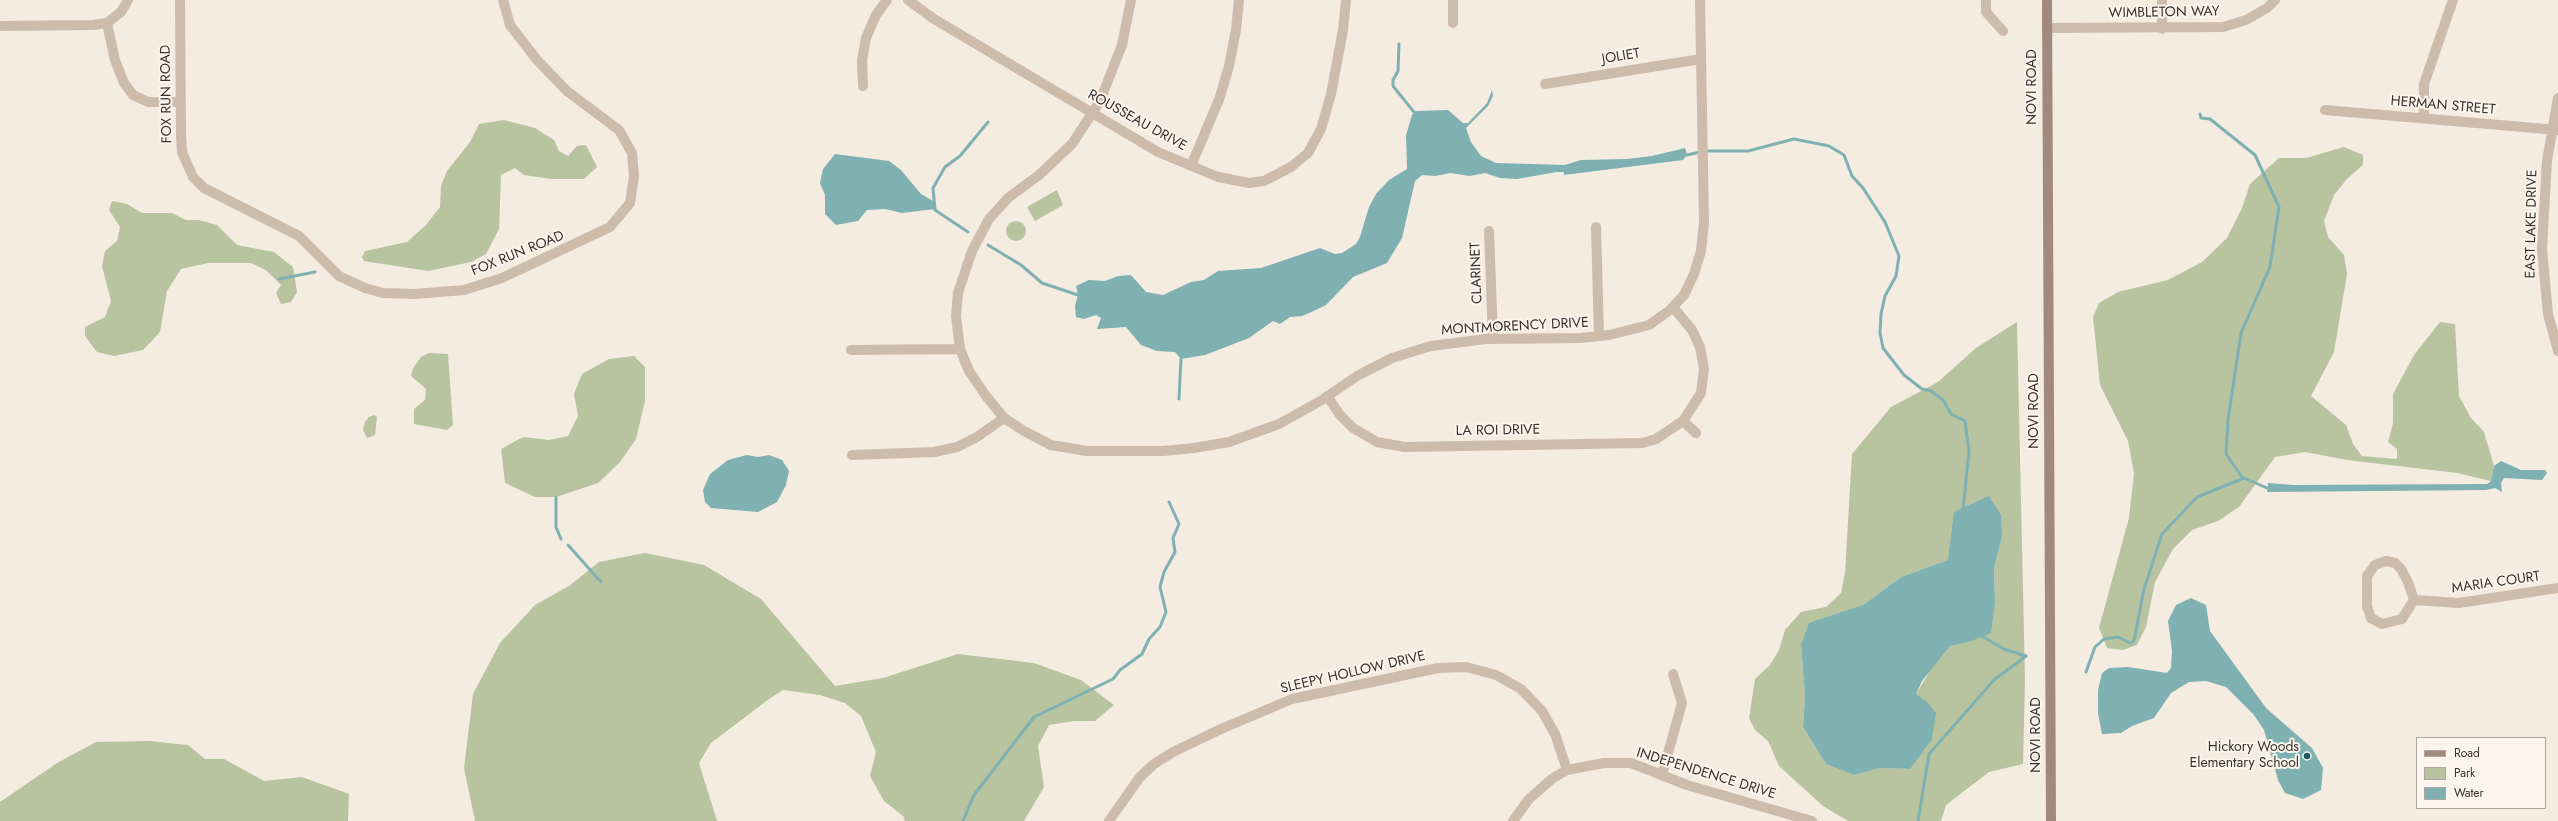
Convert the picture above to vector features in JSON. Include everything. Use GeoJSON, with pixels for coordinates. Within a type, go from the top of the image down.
{"type":"FeatureCollection","features":[{"type":"Feature","properties":{"kind":"main road","name":"NOVI ROAD"},"geometry":{"type":"LineString","coordinates":[[2047,0],[2051,821]]}},
{"type":"Feature","properties":{"kind":"street"},"geometry":{"type":"LineString","coordinates":[[0,26],[92,26],[107,23],[121,12],[128,0]]}},
{"type":"Feature","properties":{"kind":"street","name":"FOX RUN ROAD"},"geometry":{"type":"LineString","coordinates":[[180,0],[182,152],[193,177],[204,188],[299,236],[339,276],[365,288],[383,293],[415,294],[464,290],[502,278],[610,227],[630,203],[634,176],[632,153],[619,130],[568,91],[537,60],[510,25],[503,0]]}},
{"type":"Feature","properties":{"kind":"street"},"geometry":{"type":"LineString","coordinates":[[863,86],[862,60],[866,38],[876,15],[887,0]]}},
{"type":"Feature","properties":{"kind":"street","name":"ROUSSEAU DRIVE"},"geometry":{"type":"LineString","coordinates":[[908,0],[934,19],[1158,152],[1218,177],[1249,183],[1278,176],[1308,153],[1321,129],[1331,94],[1343,30],[1346,0]]}},
{"type":"Feature","properties":{"kind":"street","name":"MONTMORENCY DRIVE"},"geometry":{"type":"LineString","coordinates":[[1131,0],[1122,45],[1100,100],[1092,114],[1072,144],[1056,160],[1008,198],[984,226],[972,251],[958,293],[956,316],[960,349],[969,371],[986,396],[1004,418],[1024,431],[1051,445],[1087,450],[1171,450],[1229,442],[1279,424],[1328,396],[1357,376],[1392,358],[1444,343],[1493,339],[1599,336],[1629,331],[1649,325],[1673,307],[1684,295],[1701,251],[1704,222],[1700,0]]}},
{"type":"Feature","properties":{"kind":"street"},"geometry":{"type":"LineString","coordinates":[[1191,166],[1226,74],[1236,30],[1239,0]]}},
{"type":"Feature","properties":{"kind":"street"},"geometry":{"type":"LineString","coordinates":[[1453,0],[1453,22]]}},
{"type":"Feature","properties":{"kind":"street"},"geometry":{"type":"LineString","coordinates":[[1986,0],[1986,12],[2004,31]]}},
{"type":"Feature","properties":{"kind":"street"},"geometry":{"type":"LineString","coordinates":[[2162,0],[2162,29]]}},
{"type":"Feature","properties":{"kind":"street","name":"WIMBLETON WAY"},"geometry":{"type":"LineString","coordinates":[[2047,28],[2162,29],[2201,28],[2235,24],[2266,8],[2275,0]]}},
{"type":"Feature","properties":{"kind":"street"},"geometry":{"type":"LineString","coordinates":[[2424,117],[2424,84],[2453,0]]}},
{"type":"Feature","properties":{"kind":"street"},"geometry":{"type":"LineString","coordinates":[[107,23],[117,65],[124,83],[133,94],[148,102],[181,102]]}},
{"type":"Feature","properties":{"kind":"street","name":"JOLIET"},"geometry":{"type":"LineString","coordinates":[[1545,84],[1701,59]]}},
{"type":"Feature","properties":{"kind":"street","name":"EAST LAKE DRIVE"},"geometry":{"type":"LineString","coordinates":[[2558,98],[2555,130],[2547,162],[2542,249],[2548,314],[2558,351]]}},
{"type":"Feature","properties":{"kind":"street","name":"HERMAN STREET"},"geometry":{"type":"LineString","coordinates":[[2325,110],[2424,117],[2555,130]]}},
{"type":"Feature","properties":{"kind":"street"},"geometry":{"type":"LineString","coordinates":[[1596,227],[1599,336]]}},
{"type":"Feature","properties":{"kind":"street","name":"CLARINET"},"geometry":{"type":"LineString","coordinates":[[1489,231],[1493,339]]}},
{"type":"Feature","properties":{"kind":"street","name":"LA ROI DRIVE"},"geometry":{"type":"LineString","coordinates":[[1328,396],[1340,415],[1353,428],[1377,442],[1404,447],[1642,442],[1656,439],[1683,421],[1701,393],[1704,369],[1700,347],[1692,330],[1673,307]]}},
{"type":"Feature","properties":{"kind":"street"},"geometry":{"type":"LineString","coordinates":[[851,350],[960,349]]}},
{"type":"Feature","properties":{"kind":"street"},"geometry":{"type":"LineString","coordinates":[[852,455],[934,452],[949,449],[977,437],[1004,418]]}},
{"type":"Feature","properties":{"kind":"street"},"geometry":{"type":"LineString","coordinates":[[1683,421],[1696,433]]}},
{"type":"Feature","properties":{"kind":"street"},"geometry":{"type":"LineString","coordinates":[[2386,561],[2394,563],[2408,582],[2414,600],[2402,619],[2382,624],[2371,618],[2367,606],[2367,576],[2375,565],[2386,561]]}},
{"type":"Feature","properties":{"kind":"street","name":"MARIA COURT"},"geometry":{"type":"LineString","coordinates":[[2414,600],[2459,603],[2558,588]]}},
{"type":"Feature","properties":{"kind":"street","name":"SLEEPY HOLLOW DRIVE"},"geometry":{"type":"LineString","coordinates":[[1109,821],[1140,777],[1154,764],[1173,752],[1221,729],[1292,699],[1438,668],[1466,667],[1496,675],[1521,689],[1542,712],[1555,734],[1567,770]]}},
{"type":"Feature","properties":{"kind":"street"},"geometry":{"type":"LineString","coordinates":[[1662,775],[1682,703],[1673,674]]}},
{"type":"Feature","properties":{"kind":"street","name":"INDEPENDENCE DRIVE"},"geometry":{"type":"LineString","coordinates":[[1567,770],[1604,763],[1631,763],[1687,785],[1812,821]]}},
{"type":"Feature","properties":{"kind":"street"},"geometry":{"type":"LineString","coordinates":[[1513,821],[1529,799],[1553,778],[1567,770]]}},
{"type":"Feature","properties":{"kind":"green space"},"geometry":{"type":"Polygon","coordinates":[[[504,120],[535,128],[554,140],[559,151],[568,156],[577,146],[586,145],[597,167],[584,179],[551,179],[524,175],[515,168],[501,175],[499,229],[486,254],[471,262],[428,271],[364,261],[362,257],[365,251],[407,242],[426,225],[440,207],[441,186],[447,171],[470,142],[479,124],[504,120]]]}},
{"type":"Feature","properties":{"kind":"green space"},"geometry":{"type":"Polygon","coordinates":[[[2344,147],[2363,155],[2363,165],[2347,179],[2334,195],[2324,221],[2328,237],[2344,255],[2347,274],[2334,352],[2311,396],[2346,425],[2353,444],[2362,456],[2397,459],[2397,449],[2388,442],[2393,423],[2393,394],[2414,355],[2440,322],[2455,324],[2459,396],[2471,418],[2484,432],[2494,466],[2491,481],[2457,473],[2347,460],[2305,452],[2275,457],[2239,507],[2218,521],[2192,530],[2173,549],[2155,582],[2146,627],[2137,645],[2123,650],[2107,648],[2099,628],[2129,518],[2134,473],[2128,441],[2100,385],[2093,317],[2099,303],[2118,292],[2168,280],[2202,262],[2227,238],[2242,208],[2250,184],[2279,158],[2306,158],[2344,147]]]}},
{"type":"Feature","properties":{"kind":"green space"},"geometry":{"type":"Polygon","coordinates":[[[1057,190],[1063,205],[1035,221],[1027,207],[1057,190]]]}},
{"type":"Feature","properties":{"kind":"green space"},"geometry":{"type":"Polygon","coordinates":[[[112,201],[127,204],[142,213],[172,213],[186,220],[199,220],[217,225],[237,245],[274,252],[293,267],[297,292],[291,302],[281,304],[276,293],[281,285],[266,270],[251,263],[208,263],[181,269],[167,291],[160,332],[143,350],[114,356],[97,352],[85,336],[85,327],[105,317],[111,301],[102,266],[105,251],[117,241],[120,227],[109,210],[112,201]]]}},
{"type":"Feature","properties":{"kind":"green space"},"geometry":{"type":"Polygon","coordinates":[[[1016,221],[1023,224],[1026,231],[1023,238],[1016,241],[1009,238],[1006,231],[1009,224],[1016,221]]]}},
{"type":"Feature","properties":{"kind":"green space"},"geometry":{"type":"Polygon","coordinates":[[[2017,322],[2025,679],[2023,764],[1989,772],[1946,805],[1941,821],[1848,821],[1823,806],[1779,766],[1768,741],[1755,730],[1749,718],[1755,679],[1770,665],[1779,650],[1785,630],[1801,612],[1826,607],[1841,593],[1845,573],[1852,454],[1891,407],[1938,382],[1976,348],[2017,322]],[[2002,537],[1952,542],[1948,560],[1901,577],[1863,605],[1838,615],[1801,645],[1805,696],[1803,727],[1826,764],[1854,775],[1881,768],[1910,769],[1926,702],[1916,694],[1933,666],[1950,646],[1969,642],[1995,602],[1994,568],[2002,537]]]}},
{"type":"Feature","properties":{"kind":"green space"},"geometry":{"type":"Polygon","coordinates":[[[429,353],[448,354],[453,425],[447,430],[414,424],[414,409],[425,400],[426,389],[411,376],[413,368],[421,357],[429,353]]]}},
{"type":"Feature","properties":{"kind":"green space"},"geometry":{"type":"Polygon","coordinates":[[[634,356],[645,367],[645,401],[636,439],[620,462],[598,483],[556,497],[535,497],[505,483],[501,449],[523,437],[549,440],[568,436],[578,416],[574,394],[582,374],[609,359],[634,356]]]}},
{"type":"Feature","properties":{"kind":"green space"},"geometry":{"type":"Polygon","coordinates":[[[374,415],[377,417],[375,435],[367,438],[363,430],[365,422],[369,417],[374,415]]]}},
{"type":"Feature","properties":{"kind":"green space"},"geometry":{"type":"Polygon","coordinates":[[[645,553],[704,565],[761,599],[835,686],[883,678],[958,654],[1034,663],[1081,680],[1114,705],[1095,721],[1074,721],[1049,725],[1038,746],[1044,787],[1024,821],[905,821],[903,816],[884,801],[870,776],[876,752],[861,716],[845,703],[820,695],[783,690],[711,743],[699,763],[717,821],[475,821],[464,768],[473,694],[500,643],[535,605],[569,586],[599,562],[645,553]]]}},
{"type":"Feature","properties":{"kind":"green space"},"geometry":{"type":"Polygon","coordinates":[[[149,741],[188,745],[205,759],[224,759],[264,781],[302,777],[349,794],[348,821],[0,821],[0,802],[57,763],[96,742],[149,741]]]}},
{"type":"Feature","properties":{"kind":"water"},"geometry":{"type":"Polygon","coordinates":[[[1492,90],[1493,96],[1488,106],[1466,128],[1471,142],[1481,156],[1496,163],[1565,165],[1581,160],[1627,159],[1652,156],[1685,148],[1687,155],[1683,160],[1564,175],[1564,172],[1557,172],[1517,179],[1500,178],[1485,173],[1470,176],[1450,173],[1435,176],[1422,175],[1415,181],[1402,238],[1387,263],[1353,277],[1326,305],[1302,316],[1290,317],[1280,324],[1273,321],[1249,338],[1205,355],[1181,359],[1175,352],[1157,351],[1141,345],[1126,327],[1097,329],[1101,318],[1096,315],[1084,319],[1076,317],[1075,306],[1078,295],[1076,286],[1089,280],[1105,281],[1118,276],[1131,275],[1146,292],[1163,295],[1191,282],[1204,280],[1218,271],[1261,268],[1320,248],[1335,254],[1342,253],[1356,244],[1360,237],[1369,207],[1376,194],[1389,180],[1407,169],[1406,135],[1412,115],[1416,111],[1448,110],[1463,123],[1468,123],[1487,103],[1492,90]]]}},
{"type":"Feature","properties":{"kind":"water"},"geometry":{"type":"Polygon","coordinates":[[[835,154],[889,161],[901,170],[921,194],[933,201],[935,209],[902,213],[885,209],[867,210],[858,221],[836,225],[825,214],[825,195],[820,183],[823,169],[835,154]]]}},
{"type":"Feature","properties":{"kind":"water"},"geometry":{"type":"Polygon","coordinates":[[[747,455],[758,457],[769,455],[782,460],[789,471],[786,485],[777,502],[758,512],[711,508],[705,502],[703,490],[710,474],[728,460],[747,455]]]}},
{"type":"Feature","properties":{"kind":"water"},"geometry":{"type":"Polygon","coordinates":[[[2501,461],[2521,470],[2545,470],[2547,473],[2542,480],[2504,478],[2501,483],[2502,492],[2495,488],[2486,490],[2267,492],[2268,483],[2294,485],[2487,484],[2491,481],[2494,466],[2501,461]]]}},
{"type":"Feature","properties":{"kind":"water"},"geometry":{"type":"Polygon","coordinates":[[[1989,496],[2001,515],[2002,537],[1994,568],[1995,602],[1991,633],[1969,642],[1950,646],[1922,681],[1916,694],[1926,701],[1936,713],[1932,739],[1910,769],[1881,768],[1854,775],[1826,764],[1803,727],[1805,696],[1801,645],[1809,623],[1863,605],[1901,577],[1948,560],[1954,512],[1989,496]]]}},
{"type":"Feature","properties":{"kind":"water"},"geometry":{"type":"Polygon","coordinates":[[[2191,598],[2206,605],[2210,631],[2266,708],[2312,748],[2323,768],[2321,790],[2303,799],[2285,793],[2278,780],[2264,730],[2254,715],[2226,687],[2206,681],[2189,682],[2171,693],[2154,718],[2132,726],[2121,733],[2102,734],[2098,713],[2098,690],[2102,673],[2109,668],[2128,667],[2167,673],[2171,668],[2172,651],[2168,621],[2176,605],[2191,598]]]}},
{"type":"Feature","properties":{"kind":"waterway"},"geometry":{"type":"LineString","coordinates":[[1399,44],[1398,71],[1393,80],[1393,86],[1414,112]]}},
{"type":"Feature","properties":{"kind":"waterway"},"geometry":{"type":"LineString","coordinates":[[2200,114],[2201,118],[2210,119],[2255,155],[2279,207],[2270,267],[2241,333],[2228,420],[2226,454],[2242,477],[2267,488]]}},
{"type":"Feature","properties":{"kind":"waterway"},"geometry":{"type":"LineString","coordinates":[[968,232],[935,210],[933,188],[945,167],[960,156],[988,122]]}},
{"type":"Feature","properties":{"kind":"waterway"},"geometry":{"type":"LineString","coordinates":[[1687,155],[1705,151],[1748,151],[1794,139],[1829,146],[1844,155],[1852,176],[1863,188],[1885,222],[1899,256],[1896,276],[1885,296],[1881,314],[1880,333],[1883,348],[1904,375],[1922,389],[1931,391],[1943,400],[1951,414],[1965,421],[1969,451],[1963,510]]}},
{"type":"Feature","properties":{"kind":"waterway"},"geometry":{"type":"LineString","coordinates":[[988,245],[1021,265],[1042,283],[1078,295]]}},
{"type":"Feature","properties":{"kind":"waterway"},"geometry":{"type":"LineString","coordinates":[[279,279],[315,272]]}},
{"type":"Feature","properties":{"kind":"waterway"},"geometry":{"type":"LineString","coordinates":[[1179,399],[1181,359]]}},
{"type":"Feature","properties":{"kind":"waterway"},"geometry":{"type":"LineString","coordinates":[[2086,672],[2095,647],[2104,639],[2118,637],[2130,643],[2134,641],[2144,589],[2162,534],[2197,497],[2244,478]]}},
{"type":"Feature","properties":{"kind":"waterway"},"geometry":{"type":"LineString","coordinates":[[556,497],[556,527],[561,539]]}},
{"type":"Feature","properties":{"kind":"waterway"},"geometry":{"type":"LineString","coordinates":[[963,821],[974,795],[1034,717],[1113,679],[1120,670],[1142,654],[1149,639],[1160,627],[1166,612],[1160,587],[1164,572],[1175,552],[1173,538],[1179,524],[1169,502]]}},
{"type":"Feature","properties":{"kind":"waterway"},"geometry":{"type":"LineString","coordinates":[[568,545],[601,582]]}},
{"type":"Feature","properties":{"kind":"waterway"},"geometry":{"type":"LineString","coordinates":[[1980,635],[2004,649],[2026,656]]}},
{"type":"Feature","properties":{"kind":"waterway"},"geometry":{"type":"LineString","coordinates":[[1918,821],[1929,754],[1994,680],[2026,656]]}},
{"type":"Feature","properties":{"kind":"place","name":"Hickory Woods Elementary School"},"geometry":{"type":"Point","coordinates":[2307,756]}}]}
